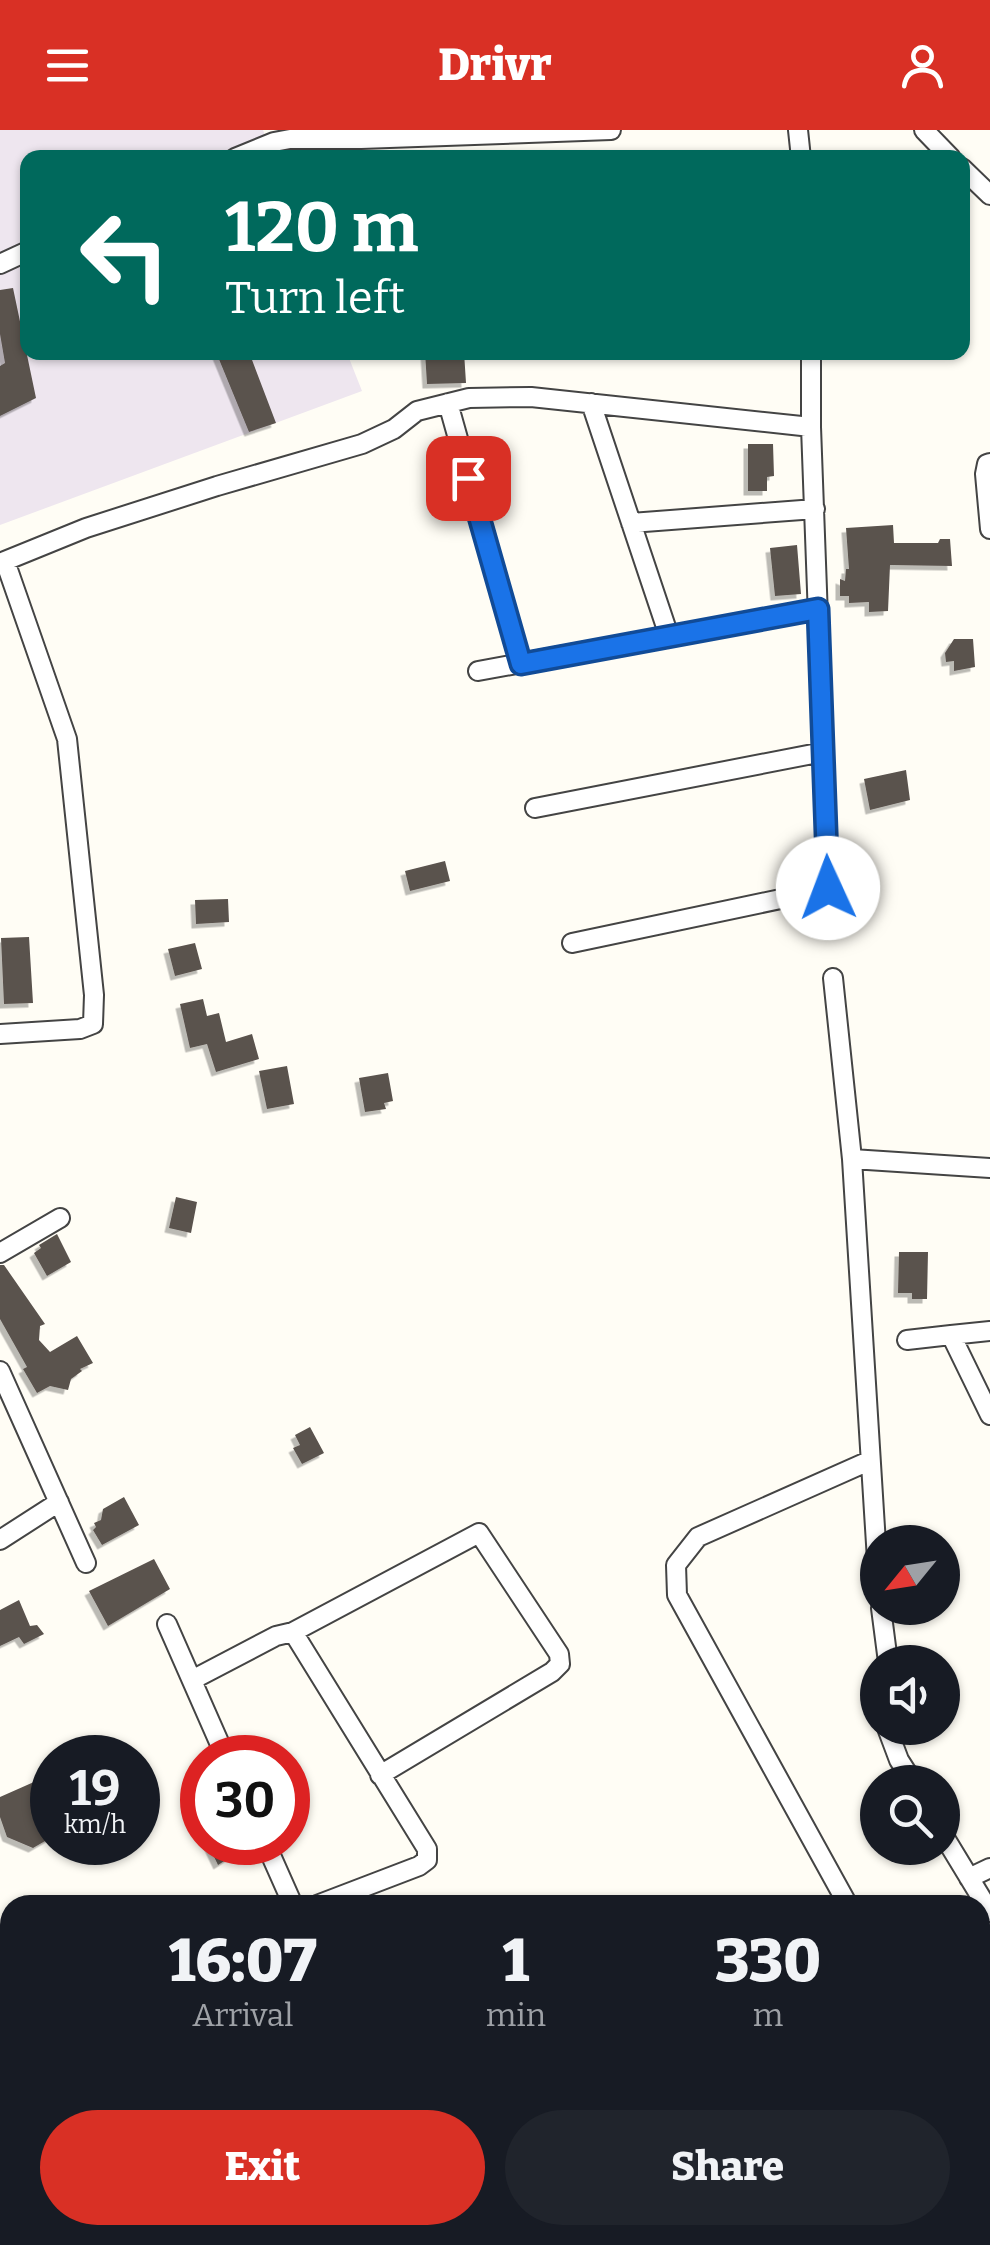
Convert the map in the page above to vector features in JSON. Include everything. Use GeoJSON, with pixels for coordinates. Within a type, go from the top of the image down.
{"type":"FeatureCollection","features":[{"type":"Feature","properties":{"kind":"street"},"geometry":{"type":"LineString","coordinates":[[254,150],[290,139],[610,130]]}},
{"type":"Feature","properties":{"kind":"street"},"geometry":{"type":"LineString","coordinates":[[924,130],[944,150]]}},
{"type":"Feature","properties":{"kind":"street"},"geometry":{"type":"LineString","coordinates":[[970,176],[990,196]]}},
{"type":"Feature","properties":{"kind":"street"},"geometry":{"type":"LineString","coordinates":[[572,943],[828,888],[811,360]]}},
{"type":"Feature","properties":{"kind":"street"},"geometry":{"type":"LineString","coordinates":[[0,1034],[80,1029],[93,1024],[94,994],[67,739],[3,562],[86,528],[362,444],[394,429],[417,410],[469,398],[530,396],[812,427]]}},
{"type":"Feature","properties":{"kind":"street"},"geometry":{"type":"LineString","coordinates":[[448,403],[521,664]]}},
{"type":"Feature","properties":{"kind":"street"},"geometry":{"type":"LineString","coordinates":[[590,403],[669,636]]}},
{"type":"Feature","properties":{"kind":"street"},"geometry":{"type":"LineString","coordinates":[[990,463],[985,474],[990,529]]}},
{"type":"Feature","properties":{"kind":"street"},"geometry":{"type":"LineString","coordinates":[[631,523],[815,509]]}},
{"type":"Feature","properties":{"kind":"street"},"geometry":{"type":"LineString","coordinates":[[478,672],[818,609]]}},
{"type":"Feature","properties":{"kind":"street"},"geometry":{"type":"LineString","coordinates":[[535,808],[824,752]]}},
{"type":"Feature","properties":{"kind":"street"},"geometry":{"type":"LineString","coordinates":[[833,978],[852,1159],[874,1525]]}},
{"type":"Feature","properties":{"kind":"street"},"geometry":{"type":"LineString","coordinates":[[852,1159],[990,1168]]}},
{"type":"Feature","properties":{"kind":"street"},"geometry":{"type":"LineString","coordinates":[[0,1253],[60,1218]]}},
{"type":"Feature","properties":{"kind":"street"},"geometry":{"type":"LineString","coordinates":[[907,1340],[990,1331]]}},
{"type":"Feature","properties":{"kind":"street"},"geometry":{"type":"LineString","coordinates":[[951,1335],[990,1415]]}},
{"type":"Feature","properties":{"kind":"street"},"geometry":{"type":"LineString","coordinates":[[0,1371],[86,1563]]}},
{"type":"Feature","properties":{"kind":"street"},"geometry":{"type":"LineString","coordinates":[[842,1895],[677,1595],[676,1565],[698,1538],[869,1461]]}},
{"type":"Feature","properties":{"kind":"street"},"geometry":{"type":"LineString","coordinates":[[0,1540],[59,1502]]}},
{"type":"Feature","properties":{"kind":"street"},"geometry":{"type":"LineString","coordinates":[[192,1680],[276,1636],[293,1632],[479,1533],[559,1654],[560,1664],[380,1775]]}},
{"type":"Feature","properties":{"kind":"street"},"geometry":{"type":"LineString","coordinates":[[167,1624],[216,1735]]}},
{"type":"Feature","properties":{"kind":"street"},"geometry":{"type":"LineString","coordinates":[[293,1632],[427,1850],[427,1860],[419,1866],[343,1895]]}},
{"type":"Feature","properties":{"kind":"street"},"geometry":{"type":"LineString","coordinates":[[960,1862],[980,1895]]}},
{"type":"Feature","properties":{"kind":"street"},"geometry":{"type":"LineString","coordinates":[[275,1865],[288,1895]]}},
{"type":"Feature","properties":{"kind":"street"},"geometry":{"type":"LineString","coordinates":[[970,1878],[990,1868]]}},
{"type":"Feature","properties":{"kind":"shaded area"},"geometry":{"type":"Polygon","coordinates":[[[0,130],[263,130],[270,150],[20,150],[20,360],[350,360],[362,391],[0,525],[0,130]]]}},
{"type":"Feature","properties":{"kind":"building"},"geometry":{"type":"Polygon","coordinates":[[[13,288],[20,321],[20,360],[28,360],[36,398],[0,416],[0,366],[5,363],[0,334],[0,290],[13,288]]]}},
{"type":"Feature","properties":{"kind":"building"},"geometry":{"type":"Polygon","coordinates":[[[219,360],[252,360],[276,423],[249,432],[219,360]]]}},
{"type":"Feature","properties":{"kind":"building"},"geometry":{"type":"Polygon","coordinates":[[[426,360],[465,360],[466,383],[427,384],[426,360]]]}},
{"type":"Feature","properties":{"kind":"building"},"geometry":{"type":"Polygon","coordinates":[[[748,444],[773,444],[774,476],[767,477],[767,491],[748,491],[748,444]]]}},
{"type":"Feature","properties":{"kind":"building"},"geometry":{"type":"Polygon","coordinates":[[[893,525],[894,543],[938,543],[940,539],[950,539],[952,566],[890,565],[888,611],[869,612],[869,602],[849,603],[849,596],[840,596],[840,579],[845,581],[849,569],[846,528],[893,525]]]}},
{"type":"Feature","properties":{"kind":"building"},"geometry":{"type":"Polygon","coordinates":[[[797,545],[801,594],[775,596],[770,548],[797,545]]]}},
{"type":"Feature","properties":{"kind":"building"},"geometry":{"type":"Polygon","coordinates":[[[954,639],[973,639],[975,667],[954,671],[954,661],[946,662],[945,653],[954,639]]]}},
{"type":"Feature","properties":{"kind":"building"},"geometry":{"type":"Polygon","coordinates":[[[906,770],[910,800],[870,810],[864,779],[906,770]]]}},
{"type":"Feature","properties":{"kind":"building"},"geometry":{"type":"Polygon","coordinates":[[[445,861],[450,881],[410,891],[405,871],[445,861]]]}},
{"type":"Feature","properties":{"kind":"building"},"geometry":{"type":"Polygon","coordinates":[[[228,899],[229,922],[196,924],[195,900],[228,899]]]}},
{"type":"Feature","properties":{"kind":"building"},"geometry":{"type":"Polygon","coordinates":[[[29,937],[33,1003],[4,1004],[1,938],[29,937]]]}},
{"type":"Feature","properties":{"kind":"building"},"geometry":{"type":"Polygon","coordinates":[[[195,943],[202,969],[175,976],[168,949],[195,943]]]}},
{"type":"Feature","properties":{"kind":"building"},"geometry":{"type":"Polygon","coordinates":[[[203,999],[207,1016],[219,1013],[226,1042],[252,1034],[259,1059],[216,1072],[207,1044],[190,1048],[180,1004],[203,999]]]}},
{"type":"Feature","properties":{"kind":"building"},"geometry":{"type":"Polygon","coordinates":[[[287,1066],[294,1104],[267,1109],[259,1071],[287,1066]]]}},
{"type":"Feature","properties":{"kind":"building"},"geometry":{"type":"Polygon","coordinates":[[[388,1073],[393,1101],[384,1103],[386,1109],[365,1112],[359,1078],[388,1073]]]}},
{"type":"Feature","properties":{"kind":"building"},"geometry":{"type":"Polygon","coordinates":[[[176,1197],[197,1202],[191,1233],[169,1228],[176,1197]]]}},
{"type":"Feature","properties":{"kind":"building"},"geometry":{"type":"Polygon","coordinates":[[[57,1234],[71,1262],[47,1276],[34,1253],[57,1234]]]}},
{"type":"Feature","properties":{"kind":"building"},"geometry":{"type":"Polygon","coordinates":[[[899,1252],[928,1252],[927,1299],[912,1299],[912,1293],[898,1293],[899,1252]]]}},
{"type":"Feature","properties":{"kind":"building"},"geometry":{"type":"Polygon","coordinates":[[[0,1265],[4,1265],[45,1324],[40,1326],[39,1340],[50,1352],[77,1336],[93,1363],[80,1369],[68,1390],[50,1386],[37,1393],[23,1369],[27,1367],[0,1319],[0,1265]]]}},
{"type":"Feature","properties":{"kind":"building"},"geometry":{"type":"Polygon","coordinates":[[[310,1427],[324,1453],[302,1464],[293,1448],[300,1445],[295,1435],[310,1427]]]}},
{"type":"Feature","properties":{"kind":"building"},"geometry":{"type":"Polygon","coordinates":[[[124,1497],[139,1525],[102,1545],[93,1530],[94,1523],[101,1520],[103,1509],[124,1497]]]}},
{"type":"Feature","properties":{"kind":"building"},"geometry":{"type":"Polygon","coordinates":[[[154,1559],[170,1589],[108,1626],[89,1591],[154,1559]]]}},
{"type":"Feature","properties":{"kind":"building"},"geometry":{"type":"Polygon","coordinates":[[[19,1600],[30,1626],[37,1625],[44,1634],[24,1644],[19,1637],[0,1646],[0,1610],[19,1600]]]}},
{"type":"Feature","properties":{"kind":"building"},"geometry":{"type":"Polygon","coordinates":[[[30,1784],[30,1847],[7,1837],[0,1817],[0,1797],[30,1784]]]}},
{"type":"Feature","properties":{"kind":"route"},"geometry":{"type":"LineString","coordinates":[[468,478],[521,664],[818,609],[828,888]]}}]}
